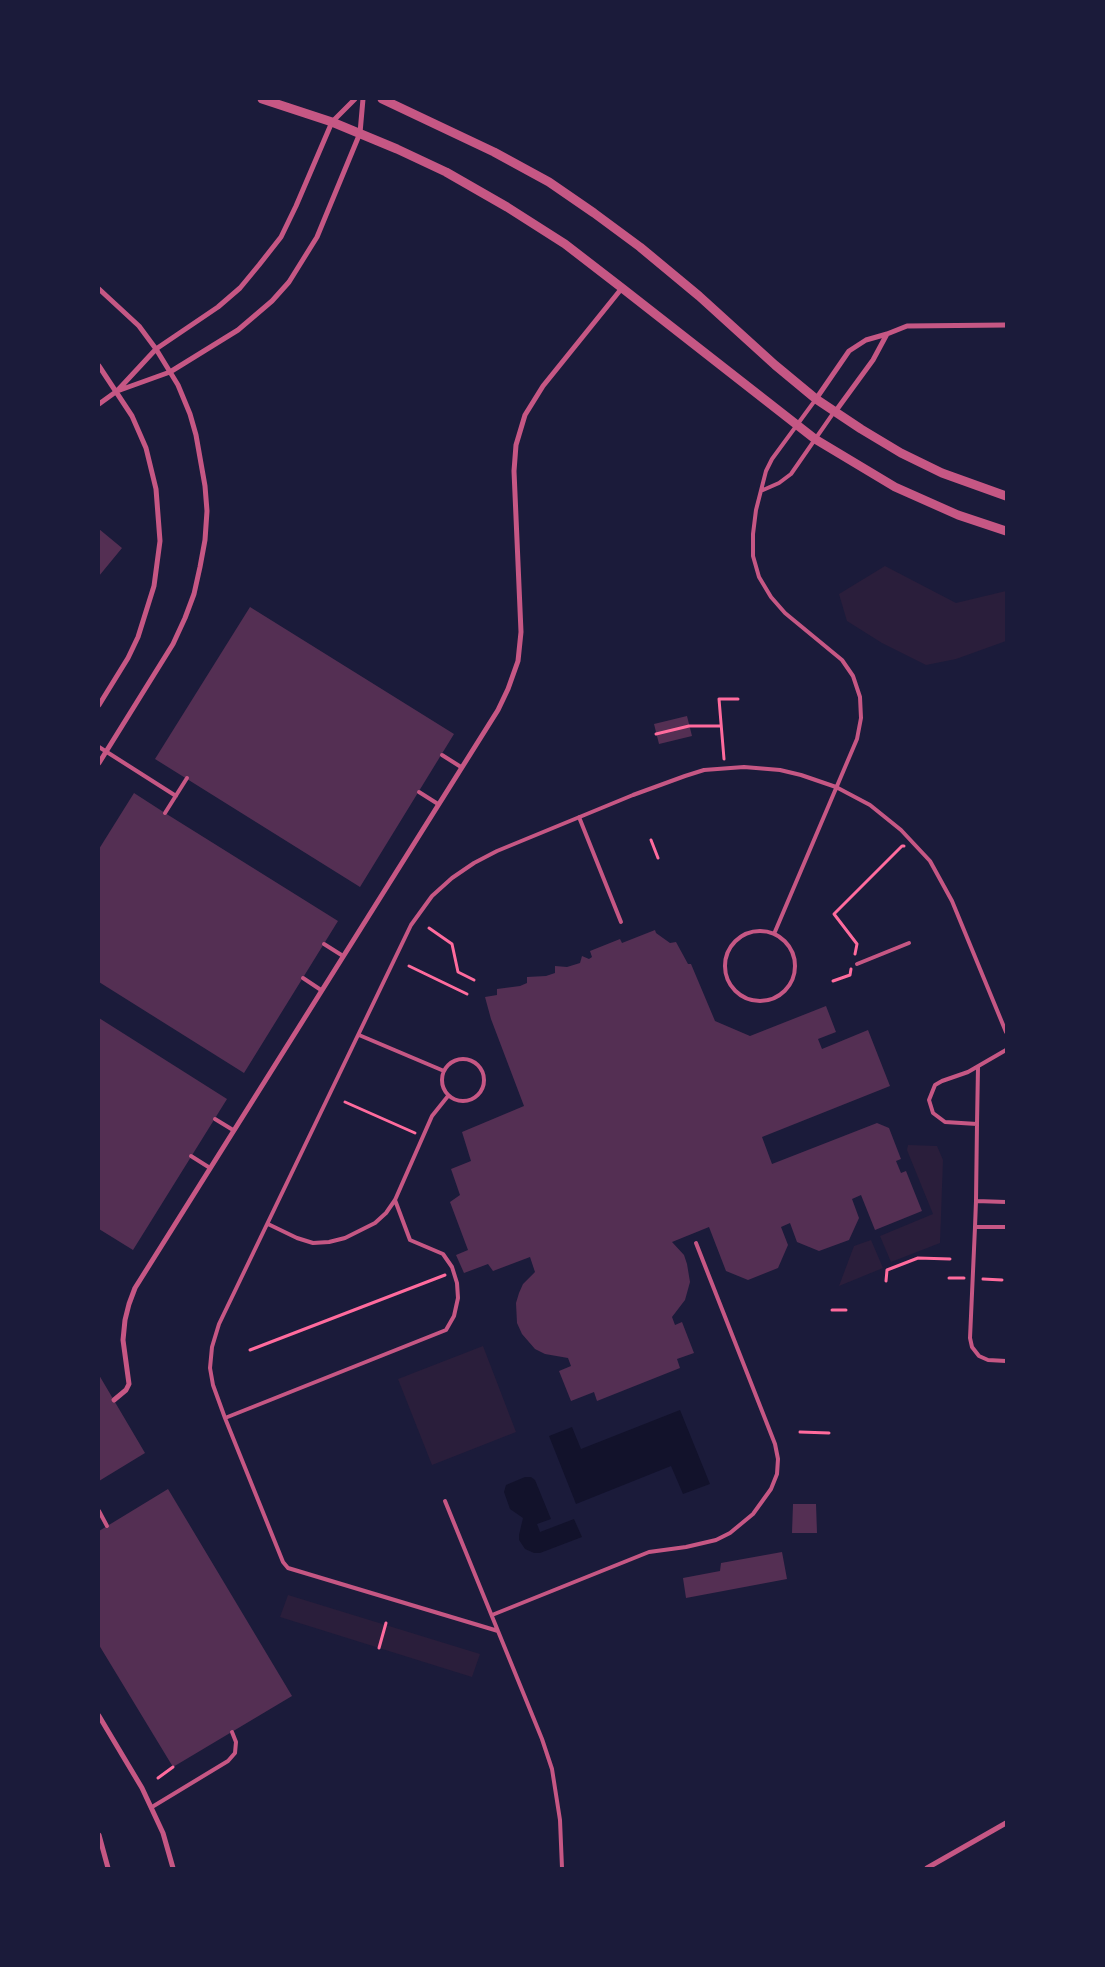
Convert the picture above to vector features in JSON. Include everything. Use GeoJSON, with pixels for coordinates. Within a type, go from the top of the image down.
{"type":"FeatureCollection","features":[{"type":"Feature","properties":{"kind":"street"},"geometry":{"type":"LineString","coordinates":[[262,99],[360,133],[446,172],[507,207],[565,244],[815,439],[895,487],[958,515],[1006,531]]}},
{"type":"Feature","properties":{"kind":"street"},"geometry":{"type":"LineString","coordinates":[[99,404],[117,391],[156,349],[218,307],[240,288],[281,237],[332,122],[355,99]]}},
{"type":"Feature","properties":{"kind":"street"},"geometry":{"type":"LineString","coordinates":[[117,391],[170,372],[238,330],[272,301],[289,282],[317,237],[360,133],[362,99]]}},
{"type":"Feature","properties":{"kind":"street"},"geometry":{"type":"LineString","coordinates":[[382,99],[494,152],[549,182],[594,213],[692,290],[775,365],[834,412],[901,453],[942,473],[1006,496]]}},
{"type":"Feature","properties":{"kind":"street"},"geometry":{"type":"LineString","coordinates":[[114,1400],[126,1390],[129,1384],[123,1340],[124,1320],[135,1288],[498,710],[508,689],[518,661],[521,632],[514,472],[516,445],[525,415],[543,386],[622,288]]}},
{"type":"Feature","properties":{"kind":"street"},"geometry":{"type":"LineString","coordinates":[[99,289],[132,320],[156,349],[170,372],[190,414],[201,458],[207,512],[205,540],[200,567],[186,618],[173,644],[99,764]]}},
{"type":"Feature","properties":{"kind":"street"},"geometry":{"type":"LineString","coordinates":[[816,399],[849,351],[866,340],[907,326],[1006,325]]}},
{"type":"Feature","properties":{"kind":"street"},"geometry":{"type":"LineString","coordinates":[[834,412],[873,360],[886,334]]}},
{"type":"Feature","properties":{"kind":"street"},"geometry":{"type":"LineString","coordinates":[[99,366],[117,391],[137,426],[152,468],[159,516],[160,541],[158,566],[148,611],[128,658],[99,705]]}},
{"type":"Feature","properties":{"kind":"street"},"geometry":{"type":"LineString","coordinates":[[99,1716],[152,1808],[173,1868]]}},
{"type":"Feature","properties":{"kind":"street"},"geometry":{"type":"LineString","coordinates":[[927,1868],[1006,1823]]}},
{"type":"Feature","properties":{"kind":"street"},"geometry":{"type":"LineString","coordinates":[[99,1835],[108,1868]]}},
{"type":"Feature","properties":{"kind":"lane"},"geometry":{"type":"LineString","coordinates":[[774,934],[857,739],[861,718],[860,697],[852,676],[842,660],[785,614],[771,597],[759,577],[753,556],[756,510],[763,490],[766,472],[772,459],[816,399]]}},
{"type":"Feature","properties":{"kind":"lane"},"geometry":{"type":"LineString","coordinates":[[763,490],[779,483],[791,474],[834,412]]}},
{"type":"Feature","properties":{"kind":"lane"},"geometry":{"type":"LineString","coordinates":[[99,747],[176,796]]}},
{"type":"Feature","properties":{"kind":"lane"},"geometry":{"type":"LineString","coordinates":[[442,755],[461,767]]}},
{"type":"Feature","properties":{"kind":"lane"},"geometry":{"type":"LineString","coordinates":[[498,1631],[288,1568],[283,1562],[225,1418],[213,1386],[210,1368],[212,1347],[219,1324],[411,925],[432,896],[452,878],[474,863],[497,851],[676,779],[704,770],[744,767],[780,770],[801,775],[854,795],[886,817],[930,861],[949,894],[1006,1032]]}},
{"type":"Feature","properties":{"kind":"lane"},"geometry":{"type":"LineString","coordinates":[[164,814],[187,778]]}},
{"type":"Feature","properties":{"kind":"lane"},"geometry":{"type":"LineString","coordinates":[[419,792],[438,804]]}},
{"type":"Feature","properties":{"kind":"lane"},"geometry":{"type":"LineString","coordinates":[[579,817],[620,922]]}},
{"type":"Feature","properties":{"kind":"lane"},"geometry":{"type":"LineString","coordinates":[[762,931],[774,934],[791,948],[795,958],[795,970],[792,980],[786,990],[778,997],[768,1001],[756,1001],[746,998],[728,982],[725,970],[728,952],[739,938],[750,932],[762,931]]}},
{"type":"Feature","properties":{"kind":"lane"},"geometry":{"type":"LineString","coordinates":[[857,964],[909,943]]}},
{"type":"Feature","properties":{"kind":"lane"},"geometry":{"type":"LineString","coordinates":[[324,944],[343,956]]}},
{"type":"Feature","properties":{"kind":"lane"},"geometry":{"type":"LineString","coordinates":[[303,978],[321,990]]}},
{"type":"Feature","properties":{"kind":"lane"},"geometry":{"type":"LineString","coordinates":[[359,1034],[444,1071]]}},
{"type":"Feature","properties":{"kind":"lane"},"geometry":{"type":"LineString","coordinates":[[977,1124],[945,1122],[933,1113],[930,1100],[935,1085],[942,1080],[978,1067],[1006,1050]]}},
{"type":"Feature","properties":{"kind":"lane"},"geometry":{"type":"LineString","coordinates":[[464,1059],[477,1064],[484,1076],[482,1090],[472,1100],[458,1102],[448,1096],[443,1089],[441,1081],[444,1071],[451,1063],[464,1059]]}},
{"type":"Feature","properties":{"kind":"lane"},"geometry":{"type":"LineString","coordinates":[[978,1067],[976,1201],[970,1338],[972,1348],[979,1356],[988,1360],[1006,1361]]}},
{"type":"Feature","properties":{"kind":"lane"},"geometry":{"type":"LineString","coordinates":[[268,1224],[297,1238],[313,1243],[346,1238],[375,1223],[386,1213],[395,1200],[432,1116],[448,1096]]}},
{"type":"Feature","properties":{"kind":"lane"},"geometry":{"type":"LineString","coordinates":[[215,1118],[233,1130]]}},
{"type":"Feature","properties":{"kind":"lane"},"geometry":{"type":"LineString","coordinates":[[191,1156],[210,1168]]}},
{"type":"Feature","properties":{"kind":"lane"},"geometry":{"type":"LineString","coordinates":[[225,1418],[446,1330],[454,1316],[458,1298],[454,1272],[443,1254],[410,1240],[395,1200]]}},
{"type":"Feature","properties":{"kind":"lane"},"geometry":{"type":"LineString","coordinates":[[976,1201],[1006,1202]]}},
{"type":"Feature","properties":{"kind":"lane"},"geometry":{"type":"LineString","coordinates":[[975,1227],[1006,1228]]}},
{"type":"Feature","properties":{"kind":"lane"},"geometry":{"type":"LineString","coordinates":[[492,1615],[649,1552],[695,1546],[716,1540],[730,1533],[753,1514],[771,1489],[777,1474],[778,1459],[775,1444],[696,1244]]}},
{"type":"Feature","properties":{"kind":"lane"},"geometry":{"type":"LineString","coordinates":[[445,1501],[552,1769],[560,1820],[562,1868]]}},
{"type":"Feature","properties":{"kind":"lane"},"geometry":{"type":"LineString","coordinates":[[99,1512],[107,1526]]}},
{"type":"Feature","properties":{"kind":"lane"},"geometry":{"type":"LineString","coordinates":[[152,1808],[228,1761],[235,1753],[236,1742],[232,1732]]}},
{"type":"Feature","properties":{"kind":"path"},"geometry":{"type":"LineString","coordinates":[[724,759],[719,699],[738,699]]}},
{"type":"Feature","properties":{"kind":"path"},"geometry":{"type":"LineString","coordinates":[[656,734],[689,726],[722,726]]}},
{"type":"Feature","properties":{"kind":"path"},"geometry":{"type":"LineString","coordinates":[[651,840],[658,858]]}},
{"type":"Feature","properties":{"kind":"path"},"geometry":{"type":"LineString","coordinates":[[854,957],[857,944],[834,914],[902,846],[916,846]]}},
{"type":"Feature","properties":{"kind":"path"},"geometry":{"type":"LineString","coordinates":[[429,928],[452,944],[458,972],[474,980]]}},
{"type":"Feature","properties":{"kind":"path"},"geometry":{"type":"LineString","coordinates":[[409,966],[467,994]]}},
{"type":"Feature","properties":{"kind":"path"},"geometry":{"type":"LineString","coordinates":[[834,980],[850,975],[852,966]]}},
{"type":"Feature","properties":{"kind":"path"},"geometry":{"type":"LineString","coordinates":[[345,1102],[420,1135],[424,1133]]}},
{"type":"Feature","properties":{"kind":"path"},"geometry":{"type":"LineString","coordinates":[[886,1282],[887,1270],[918,1258],[950,1258]]}},
{"type":"Feature","properties":{"kind":"path"},"geometry":{"type":"LineString","coordinates":[[250,1350],[454,1272]]}},
{"type":"Feature","properties":{"kind":"path"},"geometry":{"type":"LineString","coordinates":[[832,1310],[846,1310]]}},
{"type":"Feature","properties":{"kind":"path"},"geometry":{"type":"LineString","coordinates":[[800,1432],[829,1433]]}},
{"type":"Feature","properties":{"kind":"path"},"geometry":{"type":"LineString","coordinates":[[379,1648],[386,1624]]}},
{"type":"Feature","properties":{"kind":"path"},"geometry":{"type":"LineString","coordinates":[[158,1778],[173,1767]]}},
{"type":"Feature","properties":{"kind":"shaded area"},"geometry":{"type":"Polygon","coordinates":[[[885,566],[956,603],[1006,591],[1006,641],[956,659],[926,665],[882,643],[847,621],[839,594],[885,566]]]}},
{"type":"Feature","properties":{"kind":"shaded area"},"geometry":{"type":"Polygon","coordinates":[[[908,1145],[937,1146],[943,1160],[940,1243],[891,1262],[880,1236],[933,1214],[907,1150],[908,1145]]]}},
{"type":"Feature","properties":{"kind":"shaded area"},"geometry":{"type":"Polygon","coordinates":[[[871,1240],[883,1268],[839,1286],[854,1246],[871,1240]]]}},
{"type":"Feature","properties":{"kind":"shaded area"},"geometry":{"type":"Polygon","coordinates":[[[483,1346],[516,1432],[432,1465],[398,1379],[483,1346]]]}},
{"type":"Feature","properties":{"kind":"shaded area"},"geometry":{"type":"Polygon","coordinates":[[[680,1410],[710,1484],[683,1494],[671,1466],[576,1504],[549,1436],[572,1427],[581,1449],[680,1410]]]}},
{"type":"Feature","properties":{"kind":"shaded area"},"geometry":{"type":"Polygon","coordinates":[[[525,1477],[531,1477],[535,1480],[551,1519],[537,1524],[540,1532],[574,1519],[582,1537],[540,1553],[534,1553],[525,1549],[519,1540],[523,1518],[510,1509],[504,1492],[506,1485],[525,1477]]]}},
{"type":"Feature","properties":{"kind":"shaded area"},"geometry":{"type":"Polygon","coordinates":[[[288,1595],[480,1654],[472,1677],[280,1617],[288,1595]]]}},
{"type":"Feature","properties":{"kind":"building"},"geometry":{"type":"Polygon","coordinates":[[[99,529],[122,548],[99,576],[99,529]]]}},
{"type":"Feature","properties":{"kind":"building"},"geometry":{"type":"Polygon","coordinates":[[[250,607],[454,734],[360,887],[155,759],[250,607]]]}},
{"type":"Feature","properties":{"kind":"building"},"geometry":{"type":"Polygon","coordinates":[[[687,716],[692,736],[659,744],[654,724],[687,716]]]}},
{"type":"Feature","properties":{"kind":"building"},"geometry":{"type":"Polygon","coordinates":[[[134,793],[338,921],[244,1073],[99,982],[99,849],[134,793]]]}},
{"type":"Feature","properties":{"kind":"building"},"geometry":{"type":"Polygon","coordinates":[[[655,930],[656,933],[670,943],[676,942],[688,964],[691,964],[715,1021],[750,1036],[826,1006],[836,1032],[818,1039],[822,1049],[868,1030],[890,1086],[762,1137],[772,1164],[877,1123],[889,1128],[901,1159],[896,1161],[901,1173],[906,1171],[922,1211],[875,1230],[861,1195],[852,1199],[859,1218],[849,1240],[819,1251],[797,1242],[790,1223],[781,1227],[788,1245],[778,1268],[748,1280],[726,1271],[709,1227],[672,1242],[684,1255],[690,1282],[685,1300],[672,1317],[675,1325],[682,1322],[694,1353],[677,1359],[680,1368],[597,1401],[594,1392],[571,1401],[559,1371],[571,1366],[568,1358],[545,1354],[535,1349],[522,1334],[517,1323],[516,1303],[519,1293],[523,1284],[535,1272],[530,1257],[493,1271],[488,1264],[464,1273],[456,1255],[468,1250],[450,1202],[460,1195],[451,1169],[471,1161],[462,1132],[524,1106],[491,1019],[485,997],[497,995],[497,989],[520,986],[527,983],[527,977],[546,976],[555,973],[555,966],[567,967],[580,963],[582,956],[589,959],[592,957],[590,951],[620,939],[622,943],[655,930]]]}},
{"type":"Feature","properties":{"kind":"building"},"geometry":{"type":"Polygon","coordinates":[[[99,1018],[227,1099],[133,1250],[99,1229],[99,1018]]]}},
{"type":"Feature","properties":{"kind":"building"},"geometry":{"type":"Polygon","coordinates":[[[99,1375],[145,1453],[99,1481],[99,1375]]]}},
{"type":"Feature","properties":{"kind":"building"},"geometry":{"type":"Polygon","coordinates":[[[168,1489],[292,1696],[173,1767],[99,1645],[99,1531],[168,1489]]]}},
{"type":"Feature","properties":{"kind":"building"},"geometry":{"type":"Polygon","coordinates":[[[793,1504],[816,1504],[817,1533],[792,1533],[793,1504]]]}},
{"type":"Feature","properties":{"kind":"building"},"geometry":{"type":"Polygon","coordinates":[[[782,1552],[787,1579],[686,1598],[683,1578],[720,1571],[721,1563],[782,1552]]]}}]}
